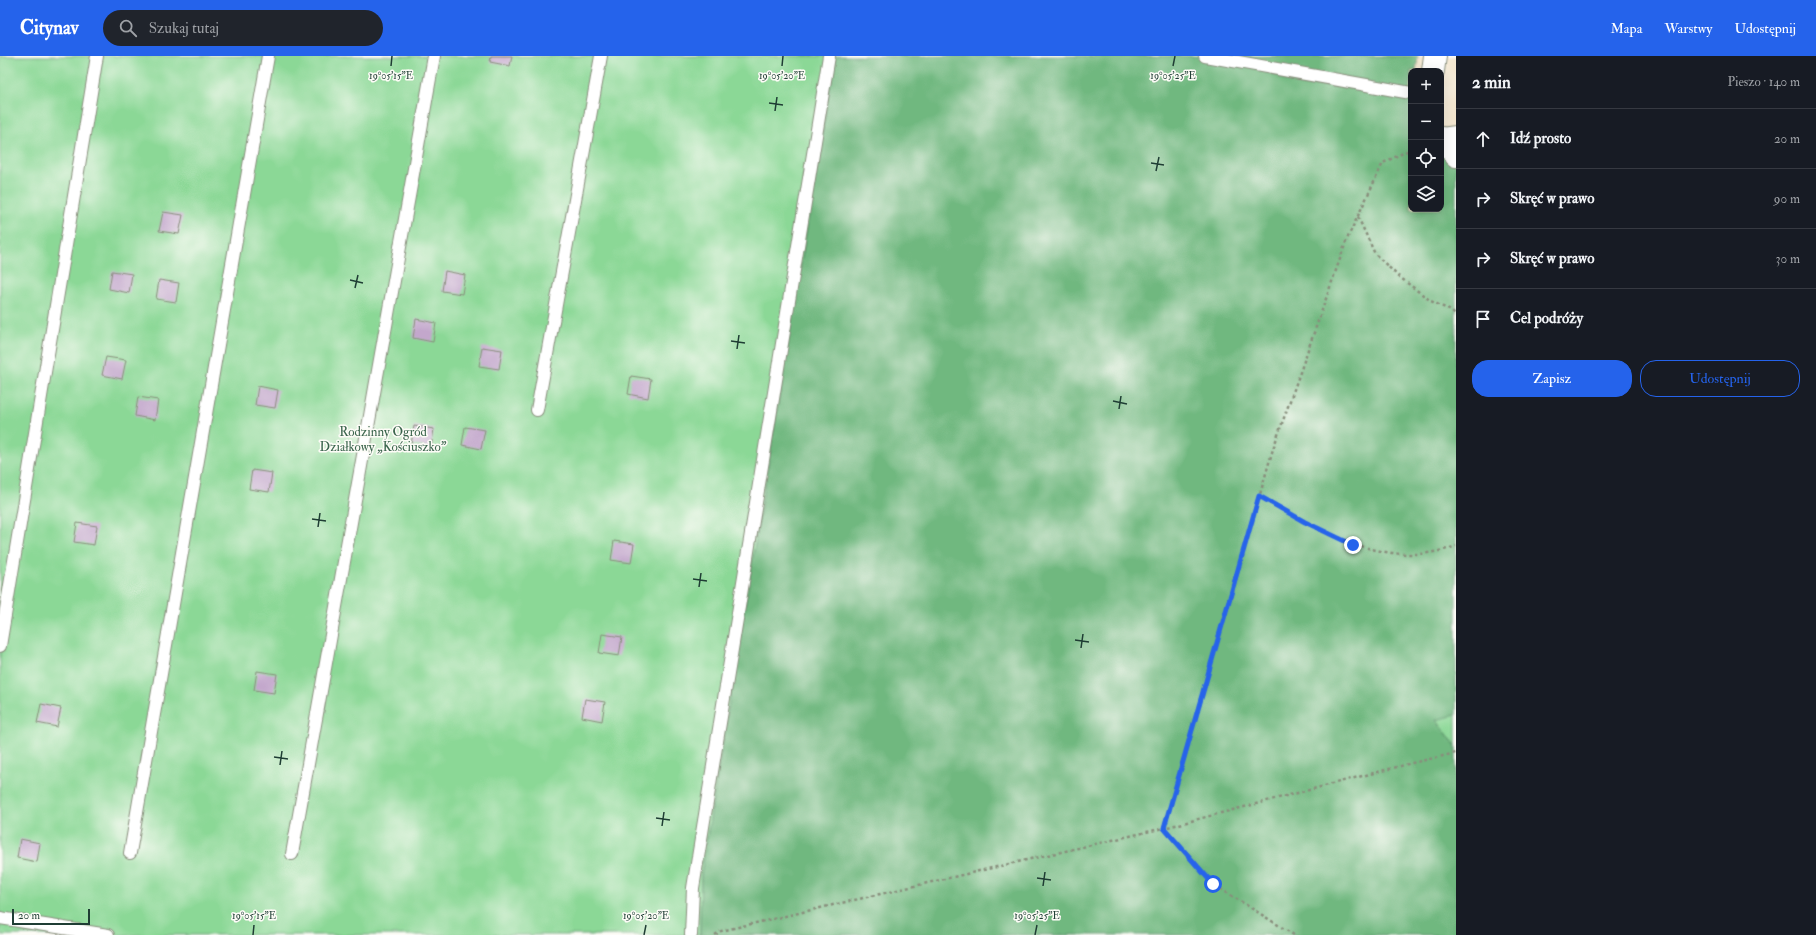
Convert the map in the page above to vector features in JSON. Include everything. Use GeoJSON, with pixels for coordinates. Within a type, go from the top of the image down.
{"type":"FeatureCollection","features":[{"type":"Feature","properties":{"kind":"street"},"geometry":{"type":"LineString","coordinates":[[1433,68],[1435,56]]}},
{"type":"Feature","properties":{"kind":"street"},"geometry":{"type":"LineString","coordinates":[[1443,140],[1456,156]]}},
{"type":"Feature","properties":{"kind":"lane"},"geometry":{"type":"LineString","coordinates":[[0,646],[97,56]]}},
{"type":"Feature","properties":{"kind":"lane"},"geometry":{"type":"LineString","coordinates":[[130,854],[268,56]]}},
{"type":"Feature","properties":{"kind":"lane"},"geometry":{"type":"LineString","coordinates":[[292,854],[434,56]]}},
{"type":"Feature","properties":{"kind":"lane"},"geometry":{"type":"LineString","coordinates":[[537,410],[601,56]]}},
{"type":"Feature","properties":{"kind":"lane"},"geometry":{"type":"LineString","coordinates":[[691,935],[693,888],[829,56]]}},
{"type":"Feature","properties":{"kind":"lane"},"geometry":{"type":"LineString","coordinates":[[1205,56],[1408,92]]}},
{"type":"Feature","properties":{"kind":"lane"},"geometry":{"type":"LineString","coordinates":[[1444,134],[1456,132]]}},
{"type":"Feature","properties":{"kind":"lane"},"geometry":{"type":"LineString","coordinates":[[0,918],[108,935]]}},
{"type":"Feature","properties":{"kind":"path"},"geometry":{"type":"LineString","coordinates":[[1164,828],[1273,449],[1347,239],[1383,163],[1408,150]]}},
{"type":"Feature","properties":{"kind":"path"},"geometry":{"type":"LineString","coordinates":[[1358,216],[1375,254],[1398,276],[1426,297],[1451,311],[1456,316]]}},
{"type":"Feature","properties":{"kind":"path"},"geometry":{"type":"LineString","coordinates":[[1259,496],[1305,522],[1353,545],[1391,553],[1438,553],[1456,546]]}},
{"type":"Feature","properties":{"kind":"path"},"geometry":{"type":"LineString","coordinates":[[715,935],[721,931],[1164,828],[1412,763],[1456,753]]}},
{"type":"Feature","properties":{"kind":"path"},"geometry":{"type":"LineString","coordinates":[[1164,828],[1213,884],[1294,935]]}},
{"type":"Feature","properties":{"kind":"green space","name":"Rodzinny Ogród Działkowy „Kościuszko”"},"geometry":{"type":"Polygon","coordinates":[[[0,56],[835,56],[701,874],[700,935],[0,935],[0,56]]]}},
{"type":"Feature","properties":{"kind":"green space"},"geometry":{"type":"Polygon","coordinates":[[[835,56],[1418,56],[1416,68],[1408,68],[1408,212],[1444,212],[1444,154],[1456,165],[1456,715],[1436,720],[1456,746],[1456,935],[700,935],[701,874],[835,56]]]}},
{"type":"Feature","properties":{"kind":"green space"},"geometry":{"type":"Polygon","coordinates":[[[1456,715],[1456,746],[1436,719],[1456,715]]]}},
{"type":"Feature","properties":{"kind":"building"},"geometry":{"type":"Polygon","coordinates":[[[491,56],[512,56],[510,66],[490,62],[491,56]]]}},
{"type":"Feature","properties":{"kind":"building"},"geometry":{"type":"Polygon","coordinates":[[[163,212],[183,215],[179,234],[159,231],[163,212]]]}},
{"type":"Feature","properties":{"kind":"building"},"geometry":{"type":"Polygon","coordinates":[[[112,271],[132,274],[129,293],[109,289],[112,271]]]}},
{"type":"Feature","properties":{"kind":"building"},"geometry":{"type":"Polygon","coordinates":[[[445,271],[465,275],[462,294],[442,291],[445,271]]]}},
{"type":"Feature","properties":{"kind":"building"},"geometry":{"type":"Polygon","coordinates":[[[159,280],[179,283],[176,302],[156,299],[159,280]]]}},
{"type":"Feature","properties":{"kind":"building"},"geometry":{"type":"Polygon","coordinates":[[[416,319],[436,323],[433,342],[413,338],[416,319]]]}},
{"type":"Feature","properties":{"kind":"building"},"geometry":{"type":"Polygon","coordinates":[[[482,347],[502,350],[499,369],[479,366],[482,347]]]}},
{"type":"Feature","properties":{"kind":"building"},"geometry":{"type":"Polygon","coordinates":[[[106,357],[126,360],[122,379],[102,375],[106,357]]]}},
{"type":"Feature","properties":{"kind":"building"},"geometry":{"type":"Polygon","coordinates":[[[631,376],[651,379],[648,398],[628,394],[631,376]]]}},
{"type":"Feature","properties":{"kind":"building"},"geometry":{"type":"Polygon","coordinates":[[[258,386],[278,390],[275,408],[255,405],[258,386]]]}},
{"type":"Feature","properties":{"kind":"building"},"geometry":{"type":"Polygon","coordinates":[[[138,397],[158,400],[155,420],[135,416],[138,397]]]}},
{"type":"Feature","properties":{"kind":"building"},"geometry":{"type":"Polygon","coordinates":[[[414,426],[434,429],[431,448],[411,445],[414,426]]]}},
{"type":"Feature","properties":{"kind":"building"},"geometry":{"type":"Polygon","coordinates":[[[465,427],[485,430],[481,449],[462,445],[465,427]]]}},
{"type":"Feature","properties":{"kind":"building"},"geometry":{"type":"Polygon","coordinates":[[[252,470],[272,473],[269,492],[249,489],[252,470]]]}},
{"type":"Feature","properties":{"kind":"building"},"geometry":{"type":"Polygon","coordinates":[[[77,523],[97,526],[94,545],[74,542],[77,523]]]}},
{"type":"Feature","properties":{"kind":"building"},"geometry":{"type":"Polygon","coordinates":[[[614,541],[634,544],[631,563],[611,560],[614,541]]]}},
{"type":"Feature","properties":{"kind":"building"},"geometry":{"type":"Polygon","coordinates":[[[602,634],[622,637],[619,656],[599,653],[602,634]]]}},
{"type":"Feature","properties":{"kind":"building"},"geometry":{"type":"Polygon","coordinates":[[[257,671],[277,674],[274,693],[254,690],[257,671]]]}},
{"type":"Feature","properties":{"kind":"building"},"geometry":{"type":"Polygon","coordinates":[[[585,699],[605,702],[602,721],[582,717],[585,699]]]}},
{"type":"Feature","properties":{"kind":"building"},"geometry":{"type":"Polygon","coordinates":[[[41,704],[61,708],[57,727],[37,723],[41,704]]]}},
{"type":"Feature","properties":{"kind":"building"},"geometry":{"type":"Polygon","coordinates":[[[20,839],[40,843],[37,862],[17,858],[20,839]]]}},
{"type":"Feature","properties":{"kind":"route"},"geometry":{"type":"LineString","coordinates":[[1213,884],[1164,828],[1259,496],[1305,522],[1353,545]]}}]}
